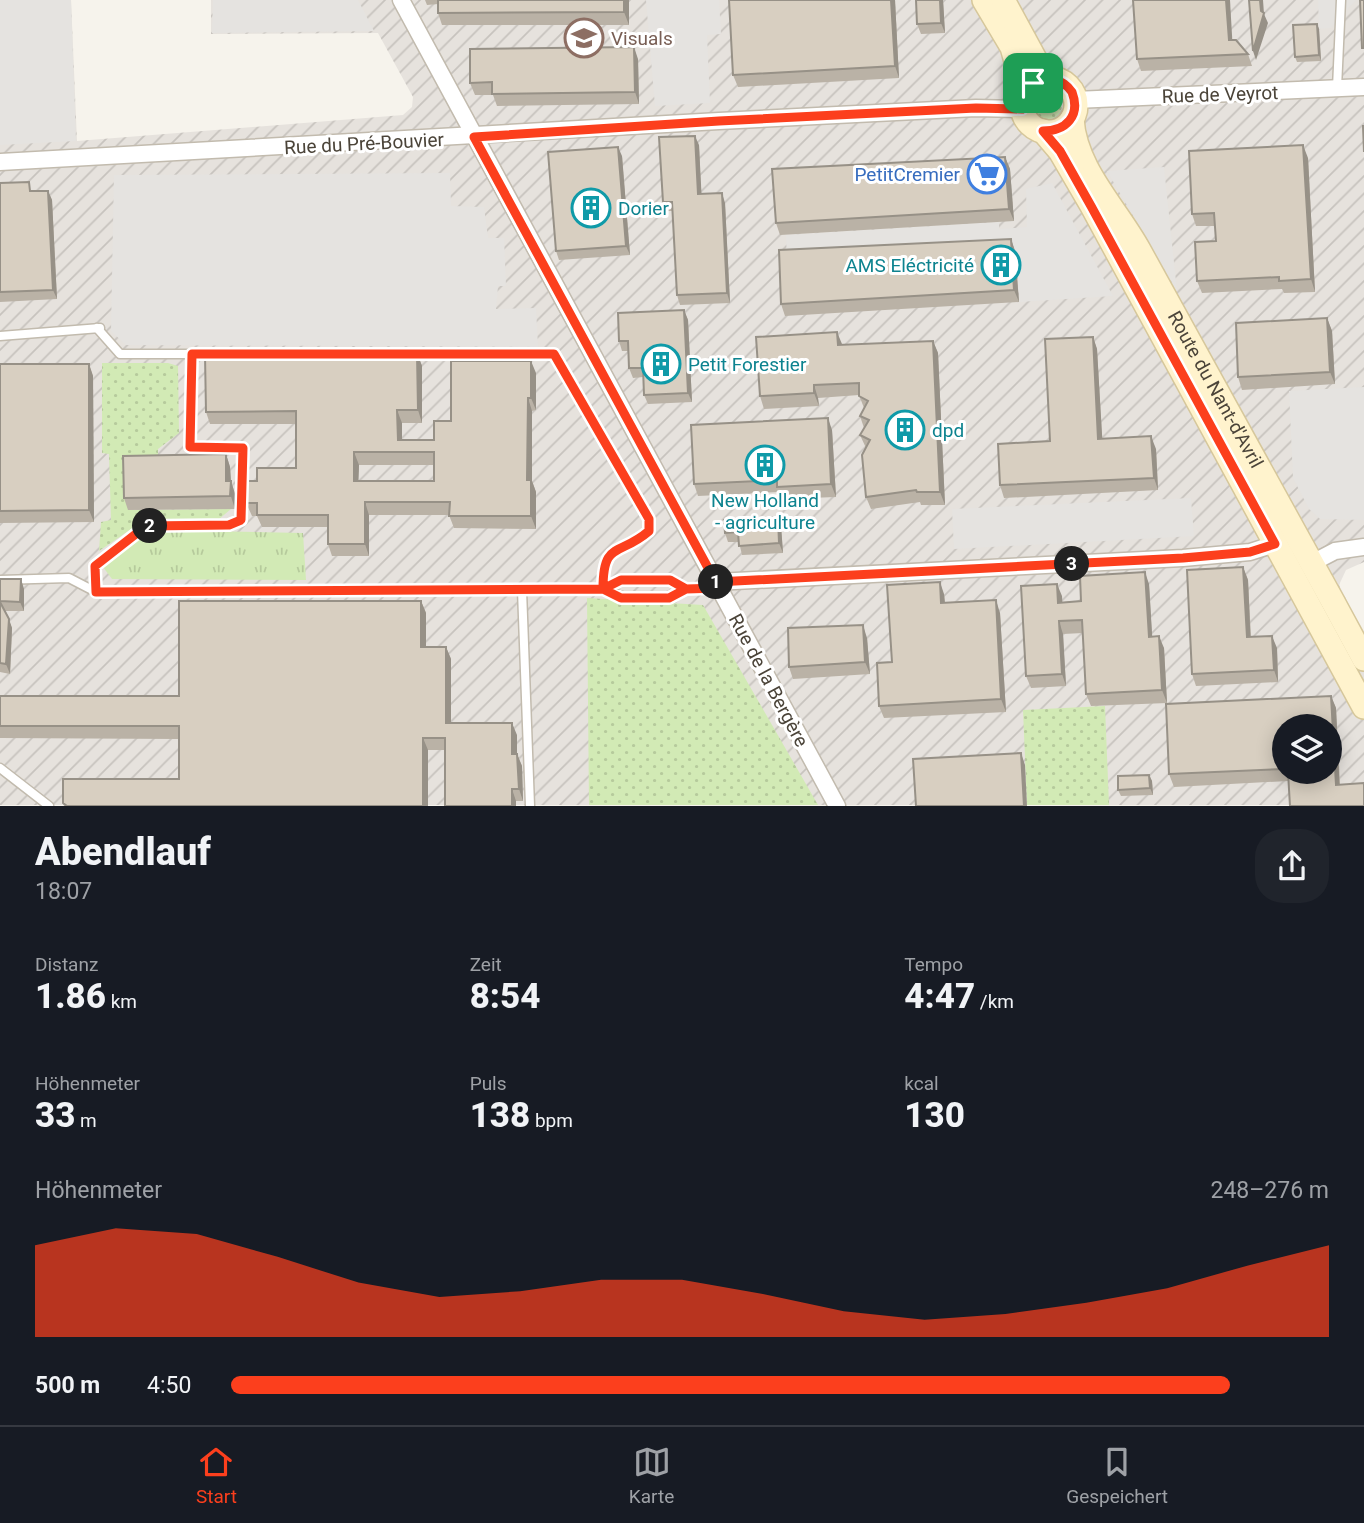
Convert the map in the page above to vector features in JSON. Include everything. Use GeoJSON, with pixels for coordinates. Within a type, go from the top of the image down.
{"type":"FeatureCollection","features":[{"type":"Feature","properties":{"kind":"main road"},"geometry":{"type":"LineString","coordinates":[[984,0],[1012,47],[1027,121],[1043,131],[1061,129],[1074,109],[1068,86],[1053,79],[1036,61],[1003,0]]}},
{"type":"Feature","properties":{"kind":"main road"},"geometry":{"type":"LineString","coordinates":[[1024,101],[1040,80],[1053,79]]}},
{"type":"Feature","properties":{"kind":"main road","name":"Route du Nant-d'Avril"},"geometry":{"type":"LineString","coordinates":[[1074,109],[1076,143],[1092,177],[1136,246],[1364,659]]}},
{"type":"Feature","properties":{"kind":"main road","name":"Route du Nant-d'Avril"},"geometry":{"type":"LineString","coordinates":[[1043,131],[1060,151],[1091,206],[1364,707]]}},
{"type":"Feature","properties":{"kind":"street","name":"Rue de la Bergère"},"geometry":{"type":"LineString","coordinates":[[401,0],[837,806]]}},
{"type":"Feature","properties":{"kind":"street","name":"Rue de Veyrot"},"geometry":{"type":"LineString","coordinates":[[1074,109],[1364,87]]}},
{"type":"Feature","properties":{"kind":"street","name":"Rue du Pré-Bouvier"},"geometry":{"type":"LineString","coordinates":[[0,162],[976,108],[1024,101]]}},
{"type":"Feature","properties":{"kind":"street"},"geometry":{"type":"LineString","coordinates":[[718,585],[1183,558],[1250,552],[1275,544]]}},
{"type":"Feature","properties":{"kind":"street"},"geometry":{"type":"LineString","coordinates":[[1312,563],[1335,551],[1364,547]]}},
{"type":"Feature","properties":{"kind":"lane"},"geometry":{"type":"LineString","coordinates":[[1337,88],[1341,0]]}},
{"type":"Feature","properties":{"kind":"lane"},"geometry":{"type":"LineString","coordinates":[[0,336],[100,328],[120,354],[334,354]]}},
{"type":"Feature","properties":{"kind":"lane"},"geometry":{"type":"LineString","coordinates":[[96,592],[95,566],[146,526],[229,525],[241,520],[243,448],[190,447],[192,354]]}},
{"type":"Feature","properties":{"kind":"lane"},"geometry":{"type":"LineString","coordinates":[[403,354],[554,354],[649,519],[649,531],[637,541],[615,550],[603,565],[603,589]]}},
{"type":"Feature","properties":{"kind":"lane"},"geometry":{"type":"LineString","coordinates":[[0,580],[69,578],[96,592],[603,589],[621,580],[670,580],[686,589]]}},
{"type":"Feature","properties":{"kind":"lane"},"geometry":{"type":"LineString","coordinates":[[603,589],[621,598],[669,598],[686,589],[718,585]]}},
{"type":"Feature","properties":{"kind":"lane"},"geometry":{"type":"LineString","coordinates":[[522,590],[530,806]]}},
{"type":"Feature","properties":{"kind":"lane"},"geometry":{"type":"LineString","coordinates":[[0,768],[49,806]]}},
{"type":"Feature","properties":{"kind":"shaded area"},"geometry":{"type":"Polygon","coordinates":[[[0,0],[71,0],[77,141],[403,115],[412,107],[413,97],[378,33],[211,34],[211,0],[1364,0],[1364,562],[1346,570],[1339,585],[1364,635],[1364,805],[0,805],[0,0]]]}},
{"type":"Feature","properties":{"kind":"shaded area"},"geometry":{"type":"Polygon","coordinates":[[[0,0],[71,0],[76,141],[0,145],[0,0]]]}},
{"type":"Feature","properties":{"kind":"shaded area"},"geometry":{"type":"Polygon","coordinates":[[[213,0],[358,0],[374,31],[212,33],[213,0]]]}},
{"type":"Feature","properties":{"kind":"shaded area"},"geometry":{"type":"Polygon","coordinates":[[[646,0],[719,0],[721,34],[707,35],[710,103],[655,106],[646,0]]]}},
{"type":"Feature","properties":{"kind":"shaded area"},"geometry":{"type":"Polygon","coordinates":[[[1318,0],[1356,0],[1331,28],[1319,29],[1318,0]]]}},
{"type":"Feature","properties":{"kind":"shaded area"},"geometry":{"type":"Polygon","coordinates":[[[1164,167],[1177,291],[1107,171],[1164,167]]]}},
{"type":"Feature","properties":{"kind":"shaded area"},"geometry":{"type":"Polygon","coordinates":[[[450,173],[451,206],[484,207],[488,238],[504,238],[506,286],[498,286],[496,309],[536,308],[538,347],[126,345],[111,331],[114,175],[450,173]]]}},
{"type":"Feature","properties":{"kind":"shaded area"},"geometry":{"type":"Polygon","coordinates":[[[1052,183],[1113,296],[1019,302],[1018,276],[986,278],[787,262],[786,235],[999,222],[999,229],[1027,227],[1026,189],[1052,183]]]}},
{"type":"Feature","properties":{"kind":"shaded area"},"geometry":{"type":"Polygon","coordinates":[[[1364,387],[1364,520],[1320,519],[1309,509],[1293,478],[1289,391],[1364,387]]]}},
{"type":"Feature","properties":{"kind":"shaded area"},"geometry":{"type":"Polygon","coordinates":[[[1191,498],[1194,536],[954,549],[952,509],[1191,498]]]}},
{"type":"Feature","properties":{"kind":"green space"},"geometry":{"type":"Polygon","coordinates":[[[1048,91],[1058,95],[1062,105],[1058,115],[1048,119],[1038,115],[1034,105],[1038,95],[1048,91]]]}},
{"type":"Feature","properties":{"kind":"green space"},"geometry":{"type":"Polygon","coordinates":[[[102,363],[168,363],[178,366],[179,433],[158,449],[158,468],[128,510],[231,509],[218,520],[143,521],[99,551],[101,522],[111,520],[109,454],[102,453],[102,363]]]}},
{"type":"Feature","properties":{"kind":"green space"},"geometry":{"type":"Polygon","coordinates":[[[151,530],[303,533],[306,580],[112,579],[103,567],[151,530]]]}},
{"type":"Feature","properties":{"kind":"green space"},"geometry":{"type":"Polygon","coordinates":[[[587,598],[703,605],[818,805],[589,805],[587,598]]]}},
{"type":"Feature","properties":{"kind":"green space"},"geometry":{"type":"Polygon","coordinates":[[[1105,706],[1109,805],[1027,805],[1023,710],[1105,706]]]}},
{"type":"Feature","properties":{"kind":"building"},"geometry":{"type":"Polygon","coordinates":[[[438,0],[624,0],[624,12],[438,13],[438,0]]]}},
{"type":"Feature","properties":{"kind":"building"},"geometry":{"type":"Polygon","coordinates":[[[729,0],[891,0],[895,66],[733,75],[729,0]]]}},
{"type":"Feature","properties":{"kind":"building"},"geometry":{"type":"Polygon","coordinates":[[[916,0],[940,0],[941,23],[917,24],[916,0]]]}},
{"type":"Feature","properties":{"kind":"building"},"geometry":{"type":"Polygon","coordinates":[[[1133,0],[1226,0],[1229,40],[1236,40],[1248,54],[1137,59],[1133,0]]]}},
{"type":"Feature","properties":{"kind":"building"},"geometry":{"type":"Polygon","coordinates":[[[1249,0],[1260,0],[1261,11],[1264,13],[1253,51],[1249,0]]]}},
{"type":"Feature","properties":{"kind":"building"},"geometry":{"type":"Polygon","coordinates":[[[1360,0],[1364,0],[1364,48],[1362,48],[1360,0]]]}},
{"type":"Feature","properties":{"kind":"building"},"geometry":{"type":"Polygon","coordinates":[[[1317,24],[1319,55],[1295,57],[1293,25],[1317,24]]]}},
{"type":"Feature","properties":{"kind":"building"},"geometry":{"type":"Polygon","coordinates":[[[634,47],[635,92],[492,94],[492,82],[470,83],[470,49],[634,47]]]}},
{"type":"Feature","properties":{"kind":"building"},"geometry":{"type":"Polygon","coordinates":[[[695,136],[698,194],[722,193],[727,293],[677,295],[672,202],[663,202],[659,137],[695,136]]]}},
{"type":"Feature","properties":{"kind":"building"},"geometry":{"type":"Polygon","coordinates":[[[1303,145],[1311,279],[1279,281],[1279,277],[1197,281],[1195,242],[1216,241],[1214,213],[1192,214],[1189,151],[1303,145]]]}},
{"type":"Feature","properties":{"kind":"building","name":"Dorier"},"geometry":{"type":"Polygon","coordinates":[[[618,147],[626,246],[556,251],[548,152],[618,147]]]}},
{"type":"Feature","properties":{"kind":"building"},"geometry":{"type":"Polygon","coordinates":[[[1005,157],[1009,209],[776,223],[772,169],[1005,157]]]}},
{"type":"Feature","properties":{"kind":"building"},"geometry":{"type":"Polygon","coordinates":[[[29,182],[30,191],[48,191],[53,290],[0,292],[0,183],[29,182]]]}},
{"type":"Feature","properties":{"kind":"building"},"geometry":{"type":"Polygon","coordinates":[[[1011,239],[1014,290],[781,304],[779,250],[1011,239]]]}},
{"type":"Feature","properties":{"kind":"building","name":"Petit Forestier"},"geometry":{"type":"Polygon","coordinates":[[[684,310],[688,393],[644,395],[643,368],[629,368],[628,341],[619,341],[618,313],[684,310]]]}},
{"type":"Feature","properties":{"kind":"building"},"geometry":{"type":"Polygon","coordinates":[[[1327,318],[1330,372],[1238,377],[1236,323],[1327,318]]]}},
{"type":"Feature","properties":{"kind":"building","name":"dpd"},"geometry":{"type":"Polygon","coordinates":[[[837,332],[838,345],[933,341],[940,492],[916,490],[866,497],[862,455],[870,440],[860,435],[869,420],[860,416],[868,401],[859,396],[859,383],[814,385],[814,393],[760,396],[756,337],[837,332]]]}},
{"type":"Feature","properties":{"kind":"building"},"geometry":{"type":"Polygon","coordinates":[[[1093,337],[1098,439],[1151,436],[1154,478],[1000,485],[998,444],[1050,441],[1045,339],[1093,337]]]}},
{"type":"Feature","properties":{"kind":"building"},"geometry":{"type":"Polygon","coordinates":[[[417,353],[418,410],[397,410],[398,440],[434,440],[434,421],[451,421],[451,361],[531,361],[527,480],[531,480],[531,516],[449,516],[450,502],[365,502],[365,544],[328,544],[328,515],[257,515],[257,503],[247,503],[247,496],[243,496],[244,481],[257,481],[257,468],[296,468],[296,411],[206,412],[205,355],[417,353]],[[354,452],[354,481],[434,481],[434,452],[354,452]]]}},
{"type":"Feature","properties":{"kind":"building"},"geometry":{"type":"Polygon","coordinates":[[[0,364],[89,364],[89,510],[0,511],[0,364]]]}},
{"type":"Feature","properties":{"kind":"building","name":"New Holland - agriculture"},"geometry":{"type":"Polygon","coordinates":[[[828,418],[831,484],[777,487],[777,480],[694,484],[691,425],[828,418]]]}},
{"type":"Feature","properties":{"kind":"building"},"geometry":{"type":"Polygon","coordinates":[[[226,454],[226,481],[231,481],[230,496],[124,498],[123,456],[226,454]]]}},
{"type":"Feature","properties":{"kind":"building"},"geometry":{"type":"Polygon","coordinates":[[[778,517],[779,543],[739,546],[738,532],[725,533],[724,520],[778,517]]]}},
{"type":"Feature","properties":{"kind":"building"},"geometry":{"type":"Polygon","coordinates":[[[1243,567],[1247,637],[1272,636],[1274,670],[1192,674],[1187,570],[1243,567]]]}},
{"type":"Feature","properties":{"kind":"building"},"geometry":{"type":"Polygon","coordinates":[[[1145,572],[1149,637],[1159,636],[1162,690],[1086,694],[1082,620],[1059,621],[1062,674],[1026,676],[1021,586],[1057,584],[1058,603],[1081,601],[1080,576],[1145,572]]]}},
{"type":"Feature","properties":{"kind":"building"},"geometry":{"type":"Polygon","coordinates":[[[0,579],[21,579],[20,602],[0,601],[0,579]]]}},
{"type":"Feature","properties":{"kind":"building"},"geometry":{"type":"Polygon","coordinates":[[[940,582],[941,603],[996,600],[1001,699],[879,706],[877,663],[892,662],[887,585],[940,582]]]}},
{"type":"Feature","properties":{"kind":"building"},"geometry":{"type":"Polygon","coordinates":[[[179,601],[421,601],[421,647],[446,647],[446,723],[512,723],[512,754],[517,754],[519,789],[512,789],[512,806],[445,806],[445,738],[423,738],[423,806],[67,806],[63,803],[63,779],[179,779],[179,726],[0,726],[0,696],[179,696],[179,601]]]}},
{"type":"Feature","properties":{"kind":"building"},"geometry":{"type":"Polygon","coordinates":[[[0,602],[9,619],[6,664],[0,663],[0,602]]]}},
{"type":"Feature","properties":{"kind":"building"},"geometry":{"type":"Polygon","coordinates":[[[863,625],[865,662],[789,667],[788,628],[863,625]]]}},
{"type":"Feature","properties":{"kind":"building"},"geometry":{"type":"Polygon","coordinates":[[[1331,696],[1332,714],[1272,714],[1272,770],[1169,774],[1166,704],[1331,696]]]}},
{"type":"Feature","properties":{"kind":"building"},"geometry":{"type":"Polygon","coordinates":[[[1021,753],[1024,806],[916,806],[913,759],[1021,753]]]}},
{"type":"Feature","properties":{"kind":"building"},"geometry":{"type":"Polygon","coordinates":[[[1149,775],[1150,788],[1118,790],[1118,776],[1149,775]]]}},
{"type":"Feature","properties":{"kind":"building"},"geometry":{"type":"Polygon","coordinates":[[[1364,783],[1364,806],[1290,806],[1289,784],[1364,783]]]}},
{"type":"Feature","properties":{"kind":"place","name":"Visuals"},"geometry":{"type":"Point","coordinates":[584,38]}},
{"type":"Feature","properties":{"kind":"place","name":"PetitCremier"},"geometry":{"type":"Point","coordinates":[987,174]}},
{"type":"Feature","properties":{"kind":"place","name":"Dorier"},"geometry":{"type":"Point","coordinates":[591,208]}},
{"type":"Feature","properties":{"kind":"place","name":"AMS Eléctricité"},"geometry":{"type":"Point","coordinates":[1001,265]}},
{"type":"Feature","properties":{"kind":"place","name":"Petit Forestier"},"geometry":{"type":"Point","coordinates":[661,364]}},
{"type":"Feature","properties":{"kind":"place","name":"dpd"},"geometry":{"type":"Point","coordinates":[905,430]}},
{"type":"Feature","properties":{"kind":"place","name":"New Holland - agriculture"},"geometry":{"type":"Point","coordinates":[765,465]}},
{"type":"Feature","properties":{"kind":"route"},"geometry":{"type":"LineString","coordinates":[[1033,83],[1024,95],[1022,109],[976,108],[719,121],[474,137],[719,588],[686,589],[670,580],[621,580],[603,589],[603,565],[615,550],[637,541],[649,531],[649,519],[554,354],[192,354],[190,447],[243,448],[241,520],[229,525],[146,526],[95,566],[96,592],[603,589],[621,598],[669,598],[686,589],[705,589],[719,588],[716,582],[1183,558],[1250,552],[1275,544],[1091,206],[1060,151],[1043,131],[1061,129],[1072,119],[1076,107],[1072,92],[1068,86],[1055,79],[1045,78],[1033,83]]}}]}
